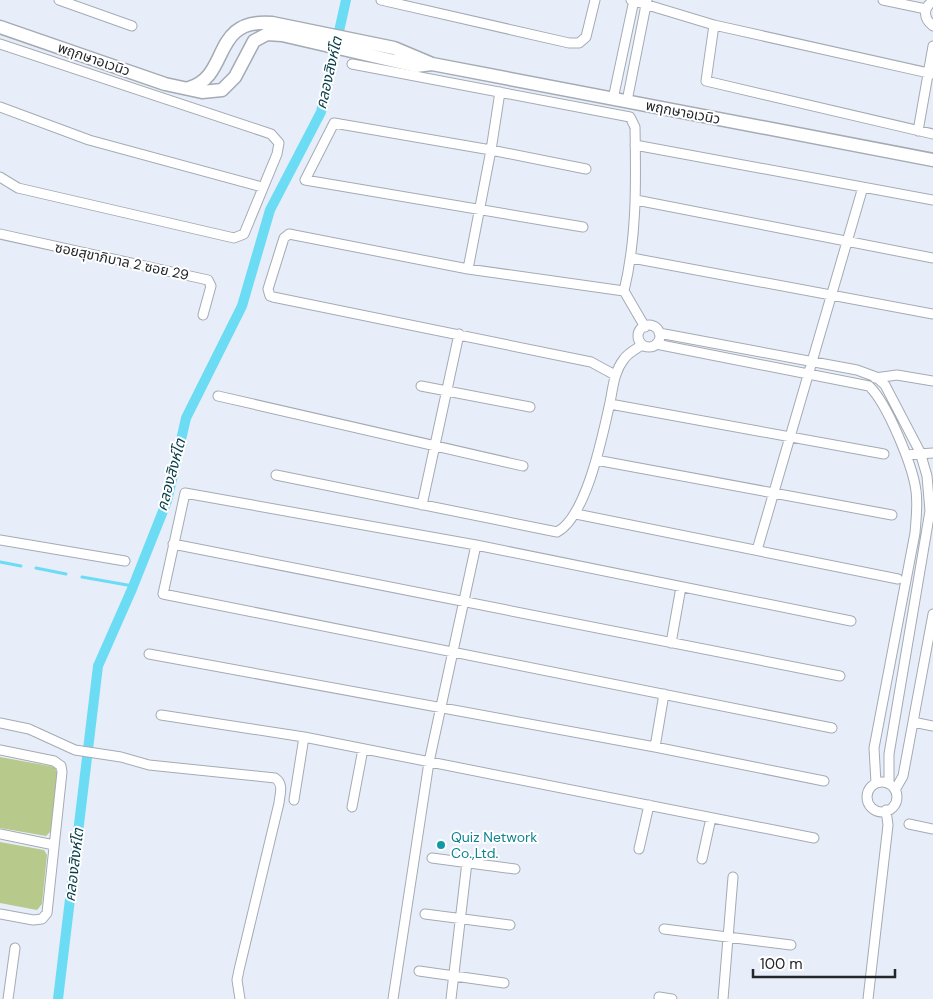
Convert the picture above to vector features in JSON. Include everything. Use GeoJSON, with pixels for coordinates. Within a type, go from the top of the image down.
{"type":"FeatureCollection","features":[{"type":"Feature","properties":{"kind":"street"},"geometry":{"type":"LineString","coordinates":[[59,0],[132,26]]}},
{"type":"Feature","properties":{"kind":"street"},"geometry":{"type":"LineString","coordinates":[[381,0],[569,43],[579,43],[586,37],[595,0]]}},
{"type":"Feature","properties":{"kind":"street"},"geometry":{"type":"LineString","coordinates":[[613,99],[633,0],[647,2],[714,25],[931,73]]}},
{"type":"Feature","properties":{"kind":"street"},"geometry":{"type":"LineString","coordinates":[[883,0],[926,10]]}},
{"type":"Feature","properties":{"kind":"street"},"geometry":{"type":"LineString","coordinates":[[933,1],[926,10],[926,18],[933,26]]}},
{"type":"Feature","properties":{"kind":"street"},"geometry":{"type":"LineString","coordinates":[[626,101],[647,2]]}},
{"type":"Feature","properties":{"kind":"street","name":"พฤกษาอเวนิว"},"geometry":{"type":"LineString","coordinates":[[189,88],[198,85],[207,76],[232,33],[243,25],[254,22],[289,32],[394,54],[416,66],[432,64],[933,160]]}},
{"type":"Feature","properties":{"kind":"street"},"geometry":{"type":"LineString","coordinates":[[714,25],[706,81],[933,134]]}},
{"type":"Feature","properties":{"kind":"street","name":"พฤกษาอเวนิว"},"geometry":{"type":"LineString","coordinates":[[0,27],[165,84],[202,92],[222,90],[234,78],[254,41],[259,36],[289,32]]}},
{"type":"Feature","properties":{"kind":"street"},"geometry":{"type":"LineString","coordinates":[[0,44],[271,134],[279,143],[277,154],[244,234],[234,238],[18,188],[0,178]]}},
{"type":"Feature","properties":{"kind":"street"},"geometry":{"type":"LineString","coordinates":[[918,131],[931,73],[933,46]]}},
{"type":"Feature","properties":{"kind":"street"},"geometry":{"type":"LineString","coordinates":[[352,64],[630,117],[635,127],[636,200],[632,258],[624,291],[645,327]]}},
{"type":"Feature","properties":{"kind":"street"},"geometry":{"type":"LineString","coordinates":[[468,269],[500,92]]}},
{"type":"Feature","properties":{"kind":"street"},"geometry":{"type":"LineString","coordinates":[[0,107],[89,140],[262,187]]}},
{"type":"Feature","properties":{"kind":"street"},"geometry":{"type":"LineString","coordinates":[[583,227],[305,180],[334,123],[491,150],[586,169]]}},
{"type":"Feature","properties":{"kind":"street"},"geometry":{"type":"LineString","coordinates":[[635,145],[933,200]]}},
{"type":"Feature","properties":{"kind":"street"},"geometry":{"type":"LineString","coordinates":[[757,550],[863,187]]}},
{"type":"Feature","properties":{"kind":"street"},"geometry":{"type":"LineString","coordinates":[[636,200],[933,258]]}},
{"type":"Feature","properties":{"kind":"street","name":"ซอยสุขาภิบาล 2 ซอย 29"},"geometry":{"type":"LineString","coordinates":[[0,234],[208,280],[211,286],[203,314]]}},
{"type":"Feature","properties":{"kind":"street"},"geometry":{"type":"LineString","coordinates":[[615,375],[591,362],[270,296],[268,289],[284,238],[289,234],[468,269],[624,291]]}},
{"type":"Feature","properties":{"kind":"street"},"geometry":{"type":"LineString","coordinates":[[632,258],[933,314]]}},
{"type":"Feature","properties":{"kind":"street"},"geometry":{"type":"LineString","coordinates":[[645,327],[654,327],[659,333],[812,360],[857,370],[876,377],[885,385],[920,452],[926,476],[930,511],[889,754],[892,787],[896,802],[886,810],[874,810],[868,802],[868,792],[876,783],[874,748],[918,506],[916,489],[906,455],[886,412],[870,386],[656,344],[649,347],[642,345],[638,334],[645,327]]}},
{"type":"Feature","properties":{"kind":"street"},"geometry":{"type":"LineString","coordinates":[[656,344],[659,333]]}},
{"type":"Feature","properties":{"kind":"street"},"geometry":{"type":"LineString","coordinates":[[422,505],[459,334]]}},
{"type":"Feature","properties":{"kind":"street"},"geometry":{"type":"LineString","coordinates":[[276,475],[557,532],[564,528],[576,514],[596,460],[615,375],[624,359],[642,345]]}},
{"type":"Feature","properties":{"kind":"street"},"geometry":{"type":"LineString","coordinates":[[876,377],[897,375],[933,381]]}},
{"type":"Feature","properties":{"kind":"street"},"geometry":{"type":"LineString","coordinates":[[870,386],[876,377]]}},
{"type":"Feature","properties":{"kind":"street"},"geometry":{"type":"LineString","coordinates":[[420,386],[530,407]]}},
{"type":"Feature","properties":{"kind":"street"},"geometry":{"type":"LineString","coordinates":[[218,396],[523,466]]}},
{"type":"Feature","properties":{"kind":"street"},"geometry":{"type":"LineString","coordinates":[[610,404],[884,454]]}},
{"type":"Feature","properties":{"kind":"street"},"geometry":{"type":"LineString","coordinates":[[906,455],[920,452],[933,453]]}},
{"type":"Feature","properties":{"kind":"street"},"geometry":{"type":"LineString","coordinates":[[596,460],[892,515]]}},
{"type":"Feature","properties":{"kind":"street"},"geometry":{"type":"LineString","coordinates":[[832,728],[163,594],[185,493],[476,545],[851,621]]}},
{"type":"Feature","properties":{"kind":"street"},"geometry":{"type":"LineString","coordinates":[[576,514],[898,579]]}},
{"type":"Feature","properties":{"kind":"street"},"geometry":{"type":"LineString","coordinates":[[0,540],[125,561]]}},
{"type":"Feature","properties":{"kind":"street"},"geometry":{"type":"LineString","coordinates":[[173,544],[670,644],[840,676]]}},
{"type":"Feature","properties":{"kind":"street"},"geometry":{"type":"LineString","coordinates":[[393,999],[429,762],[476,545]]}},
{"type":"Feature","properties":{"kind":"street"},"geometry":{"type":"LineString","coordinates":[[670,644],[681,587]]}},
{"type":"Feature","properties":{"kind":"street"},"geometry":{"type":"LineString","coordinates":[[903,594],[917,596]]}},
{"type":"Feature","properties":{"kind":"street"},"geometry":{"type":"LineString","coordinates":[[892,787],[902,776],[933,614]]}},
{"type":"Feature","properties":{"kind":"street"},"geometry":{"type":"LineString","coordinates":[[149,654],[441,706],[824,781]]}},
{"type":"Feature","properties":{"kind":"street"},"geometry":{"type":"LineString","coordinates":[[655,747],[664,694]]}},
{"type":"Feature","properties":{"kind":"street"},"geometry":{"type":"LineString","coordinates":[[161,715],[304,736],[814,838]]}},
{"type":"Feature","properties":{"kind":"street"},"geometry":{"type":"LineString","coordinates":[[879,722],[894,725]]}},
{"type":"Feature","properties":{"kind":"street"},"geometry":{"type":"LineString","coordinates":[[913,722],[933,726]]}},
{"type":"Feature","properties":{"kind":"street"},"geometry":{"type":"LineString","coordinates":[[0,723],[29,729],[75,750],[121,758],[149,766],[275,778],[280,781],[279,803],[237,980],[240,999]]}},
{"type":"Feature","properties":{"kind":"street"},"geometry":{"type":"LineString","coordinates":[[294,800],[304,736]]}},
{"type":"Feature","properties":{"kind":"street"},"geometry":{"type":"LineString","coordinates":[[352,807],[363,749]]}},
{"type":"Feature","properties":{"kind":"street"},"geometry":{"type":"LineString","coordinates":[[0,750],[54,761],[61,766],[62,772],[47,913],[42,919],[34,920],[0,914]]}},
{"type":"Feature","properties":{"kind":"street"},"geometry":{"type":"LineString","coordinates":[[876,783],[892,787]]}},
{"type":"Feature","properties":{"kind":"street"},"geometry":{"type":"LineString","coordinates":[[639,849],[649,805]]}},
{"type":"Feature","properties":{"kind":"street"},"geometry":{"type":"LineString","coordinates":[[868,999],[888,825],[886,810]]}},
{"type":"Feature","properties":{"kind":"street"},"geometry":{"type":"LineString","coordinates":[[702,859],[711,818]]}},
{"type":"Feature","properties":{"kind":"street"},"geometry":{"type":"LineString","coordinates":[[909,824],[933,829]]}},
{"type":"Feature","properties":{"kind":"street"},"geometry":{"type":"LineString","coordinates":[[0,834],[54,845]]}},
{"type":"Feature","properties":{"kind":"street"},"geometry":{"type":"LineString","coordinates":[[432,858],[514,869]]}},
{"type":"Feature","properties":{"kind":"street"},"geometry":{"type":"LineString","coordinates":[[451,999],[467,862]]}},
{"type":"Feature","properties":{"kind":"street"},"geometry":{"type":"LineString","coordinates":[[723,999],[733,876]]}},
{"type":"Feature","properties":{"kind":"street"},"geometry":{"type":"LineString","coordinates":[[426,914],[460,920],[510,925]]}},
{"type":"Feature","properties":{"kind":"street"},"geometry":{"type":"LineString","coordinates":[[664,929],[791,945]]}},
{"type":"Feature","properties":{"kind":"street"},"geometry":{"type":"LineString","coordinates":[[8,999],[15,948]]}},
{"type":"Feature","properties":{"kind":"street"},"geometry":{"type":"LineString","coordinates":[[419,971],[453,978],[504,983]]}},
{"type":"Feature","properties":{"kind":"street"},"geometry":{"type":"LineString","coordinates":[[659,997],[672,999]]}},
{"type":"Feature","properties":{"kind":"green space"},"geometry":{"type":"Polygon","coordinates":[[[0,757],[55,767],[57,773],[51,831],[46,836],[0,828],[0,757]]]}},
{"type":"Feature","properties":{"kind":"green space"},"geometry":{"type":"Polygon","coordinates":[[[0,842],[44,850],[47,855],[42,904],[37,910],[0,903],[0,842]]]}},
{"type":"Feature","properties":{"kind":"waterway","name":"คลองสิงห์โต"},"geometry":{"type":"LineString","coordinates":[[58,999],[98,666],[132,589],[167,501],[186,418],[242,306],[270,210],[321,112],[346,0]]}},
{"type":"Feature","properties":{"kind":"waterway"},"geometry":{"type":"LineString","coordinates":[[0,562],[21,566]]}},
{"type":"Feature","properties":{"kind":"waterway"},"geometry":{"type":"LineString","coordinates":[[36,568],[66,574]]}},
{"type":"Feature","properties":{"kind":"waterway"},"geometry":{"type":"LineString","coordinates":[[82,577],[133,586]]}},
{"type":"Feature","properties":{"kind":"place","name":"Quiz Network Co.,Ltd."},"geometry":{"type":"Point","coordinates":[441,845]}}]}
